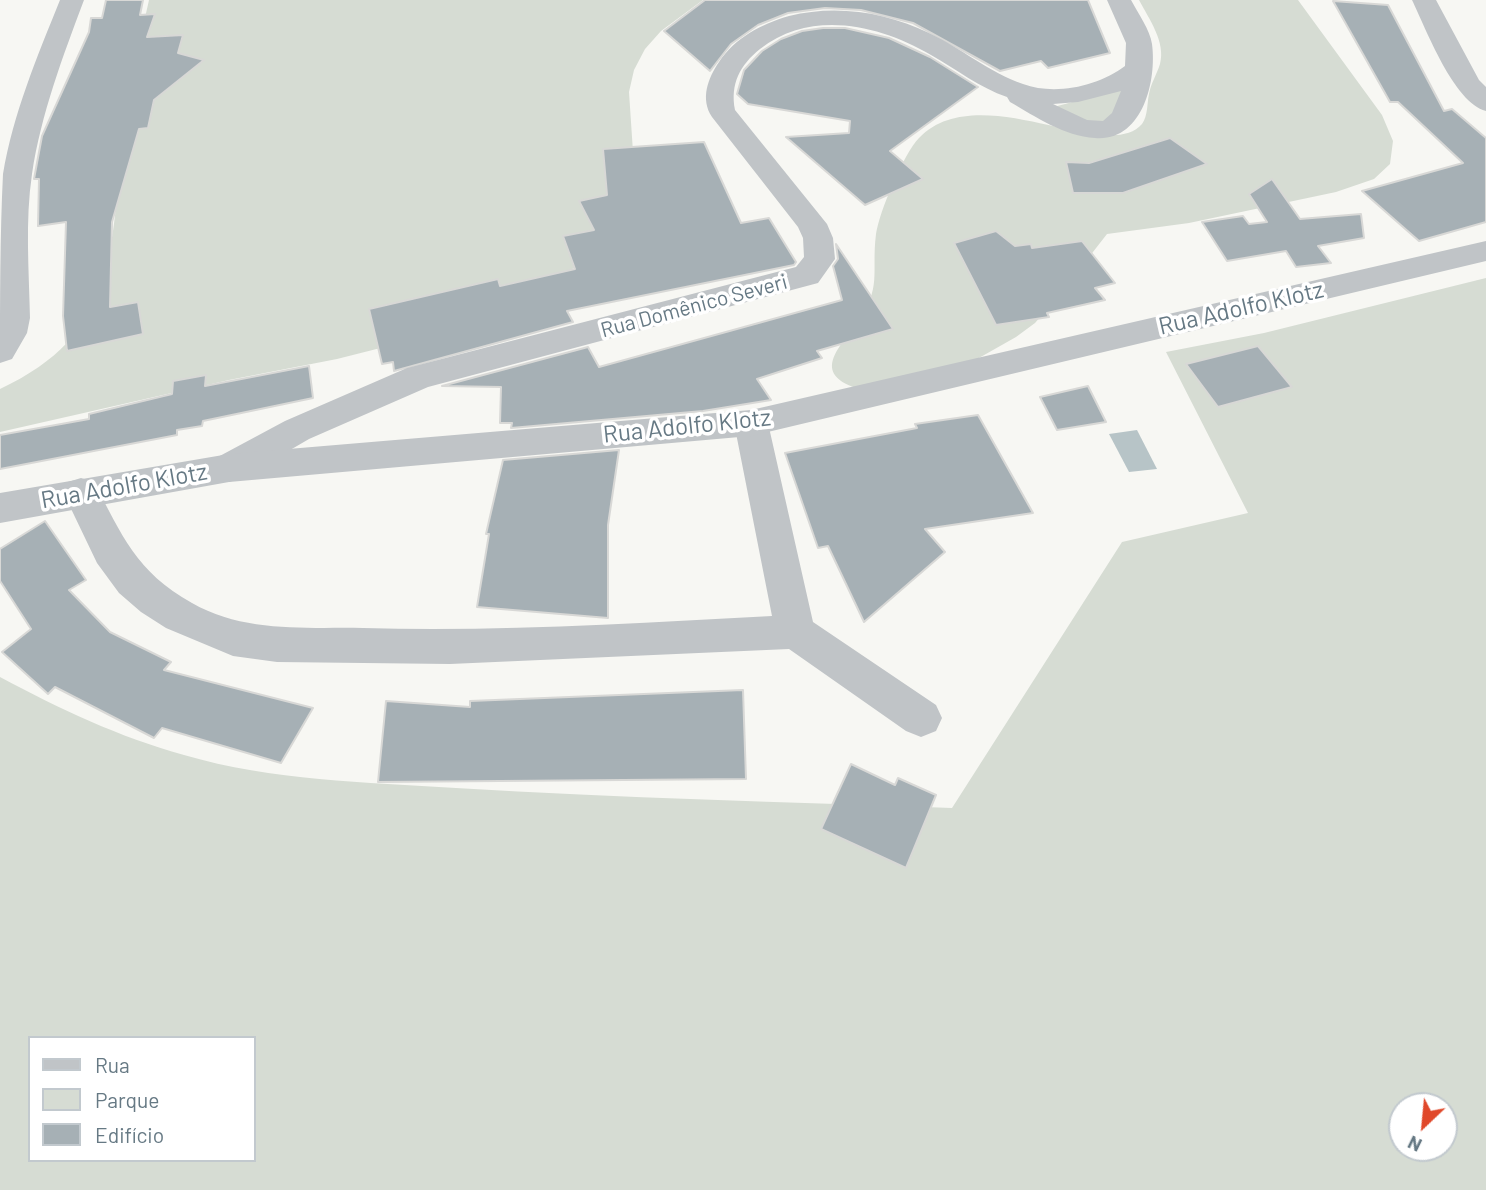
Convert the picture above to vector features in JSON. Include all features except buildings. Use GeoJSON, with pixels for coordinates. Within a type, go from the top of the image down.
{"type":"FeatureCollection","features":[{"type":"Feature","properties":{"kind":"street"},"geometry":{"type":"LineString","coordinates":[[0,351],[11,333],[14,318],[15,198],[20,163],[39,90],[72,0]]}},
{"type":"Feature","properties":{"kind":"street","name":"Rua Domênico Severi"},"geometry":{"type":"LineString","coordinates":[[229,468],[297,430],[419,377],[807,275],[820,259],[818,238],[812,224],[722,111],[719,101],[721,81],[731,63],[753,41],[771,30],[814,18],[879,24],[918,37],[1066,122],[1087,129],[1104,130],[1117,125],[1128,116],[1138,69],[1139,43],[1119,0]]}},
{"type":"Feature","properties":{"kind":"street"},"geometry":{"type":"LineString","coordinates":[[1424,0],[1468,84],[1486,103]]}},
{"type":"Feature","properties":{"kind":"street","name":"Rua Domênico Severi"},"geometry":{"type":"LineString","coordinates":[[994,81],[1030,95],[1060,96],[1114,85],[1138,69]]}},
{"type":"Feature","properties":{"kind":"street","name":"Rua Adolfo Klotz"},"geometry":{"type":"LineString","coordinates":[[0,508],[229,468],[751,423],[1486,251]]}},
{"type":"Feature","properties":{"kind":"street"},"geometry":{"type":"LineString","coordinates":[[751,423],[795,632]]}},
{"type":"Feature","properties":{"kind":"street"},"geometry":{"type":"LineString","coordinates":[[81,492],[103,539],[124,572],[152,597],[176,613],[220,635],[248,642],[413,648],[795,632],[921,718]]}},
{"type":"Feature","properties":{"kind":"green space"},"geometry":{"type":"Polygon","coordinates":[[[149,0],[703,0],[661,31],[645,49],[634,70],[629,92],[633,152],[579,264],[559,279],[424,337],[337,359],[229,380],[0,432],[0,389],[39,367],[67,343],[87,316],[100,287],[109,255],[128,107],[149,0]]]}},
{"type":"Feature","properties":{"kind":"green space"},"geometry":{"type":"Polygon","coordinates":[[[1139,0],[1298,0],[1382,115],[1393,141],[1390,164],[1374,179],[1336,192],[1189,223],[1107,234],[1035,323],[963,367],[856,388],[843,382],[835,375],[833,359],[870,300],[878,224],[893,183],[906,156],[919,138],[944,121],[974,115],[1007,117],[1101,135],[1125,134],[1142,124],[1150,90],[1160,64],[1161,47],[1156,31],[1139,0]]]}},
{"type":"Feature","properties":{"kind":"green space"},"geometry":{"type":"Polygon","coordinates":[[[1125,88],[1121,117],[1097,124],[1050,108],[1125,88]]]}},
{"type":"Feature","properties":{"kind":"green space"},"geometry":{"type":"Polygon","coordinates":[[[1486,278],[1486,1190],[0,1190],[0,677],[67,711],[136,740],[218,764],[285,775],[353,782],[518,791],[952,808],[1122,542],[1248,513],[1166,352],[1264,333],[1486,278]]]}},
{"type":"Feature","properties":{"kind":"shaded area"},"geometry":{"type":"Polygon","coordinates":[[[1137,430],[1157,469],[1129,472],[1109,434],[1137,430]]]}}]}
